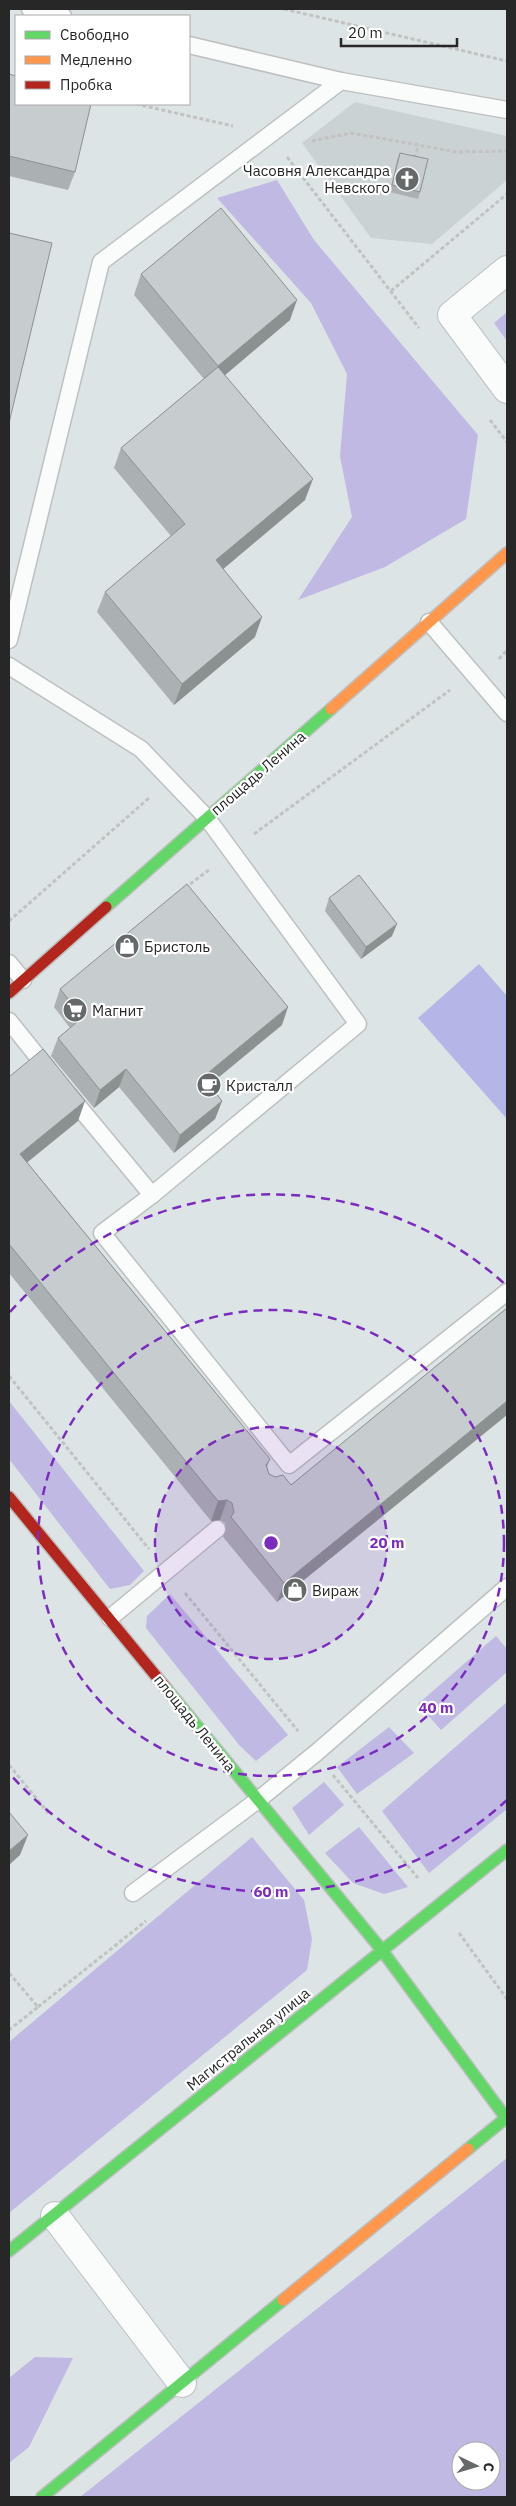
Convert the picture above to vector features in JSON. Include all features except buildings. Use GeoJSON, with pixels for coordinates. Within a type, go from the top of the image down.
{"type":"FeatureCollection","features":[{"type":"Feature","properties":{"kind":"street"},"geometry":{"type":"LineString","coordinates":[[507,270],[452,315],[507,389]]}},
{"type":"Feature","properties":{"kind":"street","name":"площадь Ленина"},"geometry":{"type":"LineString","coordinates":[[9,992],[507,554]]}},
{"type":"Feature","properties":{"kind":"street","name":"площадь Ленина"},"geometry":{"type":"LineString","coordinates":[[9,1497],[381,1949],[507,2118]]}},
{"type":"Feature","properties":{"kind":"street","name":"Магистральная улица"},"geometry":{"type":"LineString","coordinates":[[9,2251],[381,1949],[507,1850]]}},
{"type":"Feature","properties":{"kind":"street"},"geometry":{"type":"LineString","coordinates":[[42,2497],[507,2118]]}},
{"type":"Feature","properties":{"kind":"street"},"geometry":{"type":"LineString","coordinates":[[54,2216],[182,2383]]}},
{"type":"Feature","properties":{"kind":"lane"},"geometry":{"type":"LineString","coordinates":[[30,9],[58,15]]}},
{"type":"Feature","properties":{"kind":"lane"},"geometry":{"type":"LineString","coordinates":[[190,45],[341,81],[507,110]]}},
{"type":"Feature","properties":{"kind":"lane"},"geometry":{"type":"LineString","coordinates":[[9,640],[15,587],[101,262],[341,81]]}},
{"type":"Feature","properties":{"kind":"lane"},"geometry":{"type":"LineString","coordinates":[[429,622],[507,713]]}},
{"type":"Feature","properties":{"kind":"lane"},"geometry":{"type":"LineString","coordinates":[[9,666],[141,748],[207,818],[358,1024],[152,1195],[102,1234],[289,1465]]}},
{"type":"Feature","properties":{"kind":"lane"},"geometry":{"type":"LineString","coordinates":[[9,963],[23,980]]}},
{"type":"Feature","properties":{"kind":"lane"},"geometry":{"type":"LineString","coordinates":[[9,1021],[152,1195]]}},
{"type":"Feature","properties":{"kind":"lane"},"geometry":{"type":"LineString","coordinates":[[276,1480],[289,1465],[507,1292]]}},
{"type":"Feature","properties":{"kind":"lane"},"geometry":{"type":"LineString","coordinates":[[110,1618],[168,1572],[217,1529]]}},
{"type":"Feature","properties":{"kind":"lane"},"geometry":{"type":"LineString","coordinates":[[133,1893],[258,1800],[316,1753],[507,1587]]}},
{"type":"Feature","properties":{"kind":"path"},"geometry":{"type":"LineString","coordinates":[[284,9],[507,61]]}},
{"type":"Feature","properties":{"kind":"path"},"geometry":{"type":"LineString","coordinates":[[140,105],[270,135],[420,329]]}},
{"type":"Feature","properties":{"kind":"path"},"geometry":{"type":"LineString","coordinates":[[302,143],[351,133],[458,152],[507,151]]}},
{"type":"Feature","properties":{"kind":"path"},"geometry":{"type":"LineString","coordinates":[[414,158],[419,145]]}},
{"type":"Feature","properties":{"kind":"path"},"geometry":{"type":"LineString","coordinates":[[391,292],[507,194]]}},
{"type":"Feature","properties":{"kind":"path"},"geometry":{"type":"LineString","coordinates":[[484,412],[507,442]]}},
{"type":"Feature","properties":{"kind":"path"},"geometry":{"type":"LineString","coordinates":[[9,920],[170,780]]}},
{"type":"Feature","properties":{"kind":"path"},"geometry":{"type":"LineString","coordinates":[[9,1376],[439,1904],[507,2000]]}},
{"type":"Feature","properties":{"kind":"path"},"geometry":{"type":"LineString","coordinates":[[9,1765],[50,1815]]}},
{"type":"Feature","properties":{"kind":"path"},"geometry":{"type":"LineString","coordinates":[[9,1973],[38,2008],[9,2030]]}},
{"type":"Feature","properties":{"kind":"shaded area"},"geometry":{"type":"Polygon","coordinates":[[[355,102],[507,136],[507,180],[432,244],[371,238],[302,143],[355,102]]]}},
{"type":"Feature","properties":{"kind":"shaded area"},"geometry":{"type":"Polygon","coordinates":[[[277,180],[314,240],[478,435],[466,519],[385,567],[298,600],[352,517],[340,456],[347,374],[311,303],[217,198],[277,180]]]}},
{"type":"Feature","properties":{"kind":"shaded area"},"geometry":{"type":"Polygon","coordinates":[[[507,312],[507,341],[494,323],[507,312]]]}},
{"type":"Feature","properties":{"kind":"shaded area"},"geometry":{"type":"Polygon","coordinates":[[[479,964],[507,996],[507,1119],[418,1018],[479,964]]]}},
{"type":"Feature","properties":{"kind":"shaded area"},"geometry":{"type":"Polygon","coordinates":[[[9,1401],[144,1571],[130,1585],[110,1589],[9,1459],[9,1401]]]}},
{"type":"Feature","properties":{"kind":"shaded area"},"geometry":{"type":"Polygon","coordinates":[[[170,1594],[288,1735],[256,1761],[240,1746],[146,1628],[147,1616],[170,1594]]]}},
{"type":"Feature","properties":{"kind":"shaded area"},"geometry":{"type":"Polygon","coordinates":[[[496,1636],[507,1649],[507,1672],[441,1730],[418,1704],[496,1636]]]}},
{"type":"Feature","properties":{"kind":"shaded area"},"geometry":{"type":"Polygon","coordinates":[[[507,1702],[507,1809],[429,1873],[382,1811],[507,1702]]]}},
{"type":"Feature","properties":{"kind":"shaded area"},"geometry":{"type":"Polygon","coordinates":[[[389,1727],[414,1753],[357,1794],[337,1767],[389,1727]]]}},
{"type":"Feature","properties":{"kind":"shaded area"},"geometry":{"type":"Polygon","coordinates":[[[324,1782],[344,1805],[309,1835],[292,1808],[324,1782]]]}},
{"type":"Feature","properties":{"kind":"shaded area"},"geometry":{"type":"Polygon","coordinates":[[[359,1827],[408,1887],[384,1894],[353,1883],[325,1853],[359,1827]]]}},
{"type":"Feature","properties":{"kind":"shaded area"},"geometry":{"type":"Polygon","coordinates":[[[252,1837],[304,1900],[312,1939],[307,1970],[9,2213],[9,2042],[252,1837]]]}},
{"type":"Feature","properties":{"kind":"shaded area"},"geometry":{"type":"Polygon","coordinates":[[[507,2158],[507,2497],[80,2497],[507,2158]]]}},
{"type":"Feature","properties":{"kind":"shaded area"},"geometry":{"type":"Polygon","coordinates":[[[35,2357],[73,2358],[29,2447],[9,2463],[9,2378],[35,2357]]]}},
{"type":"Feature","properties":{"kind":"traffic: fast"},"geometry":{"type":"LineString","coordinates":[[106,907],[331,709]]}},
{"type":"Feature","properties":{"kind":"traffic: fast"},"geometry":{"type":"LineString","coordinates":[[165,1687],[381,1949],[506,2118],[468,2149]]}},
{"type":"Feature","properties":{"kind":"traffic: fast"},"geometry":{"type":"LineString","coordinates":[[9,2251],[507,1850]]}},
{"type":"Feature","properties":{"kind":"traffic: fast"},"geometry":{"type":"LineString","coordinates":[[42,2497],[283,2300]]}},
{"type":"Feature","properties":{"kind":"traffic: slow"},"geometry":{"type":"LineString","coordinates":[[331,709],[507,553]]}},
{"type":"Feature","properties":{"kind":"traffic: slow"},"geometry":{"type":"LineString","coordinates":[[283,2300],[468,2149]]}},
{"type":"Feature","properties":{"kind":"traffic: jam"},"geometry":{"type":"LineString","coordinates":[[9,993],[106,907]]}},
{"type":"Feature","properties":{"kind":"traffic: jam"},"geometry":{"type":"LineString","coordinates":[[9,1497],[165,1687]]}},
{"type":"Feature","properties":{"kind":"place","name":"Часовня Александра Невского"},"geometry":{"type":"Point","coordinates":[407,179]}},
{"type":"Feature","properties":{"kind":"place","name":"Бристоль"},"geometry":{"type":"Point","coordinates":[127,946]}},
{"type":"Feature","properties":{"kind":"place","name":"Магнит"},"geometry":{"type":"Point","coordinates":[75,1010]}},
{"type":"Feature","properties":{"kind":"place","name":"Кристалл"},"geometry":{"type":"Point","coordinates":[209,1085]}},
{"type":"Feature","properties":{"kind":"place","name":"Вираж"},"geometry":{"type":"Point","coordinates":[295,1590]}}]}
